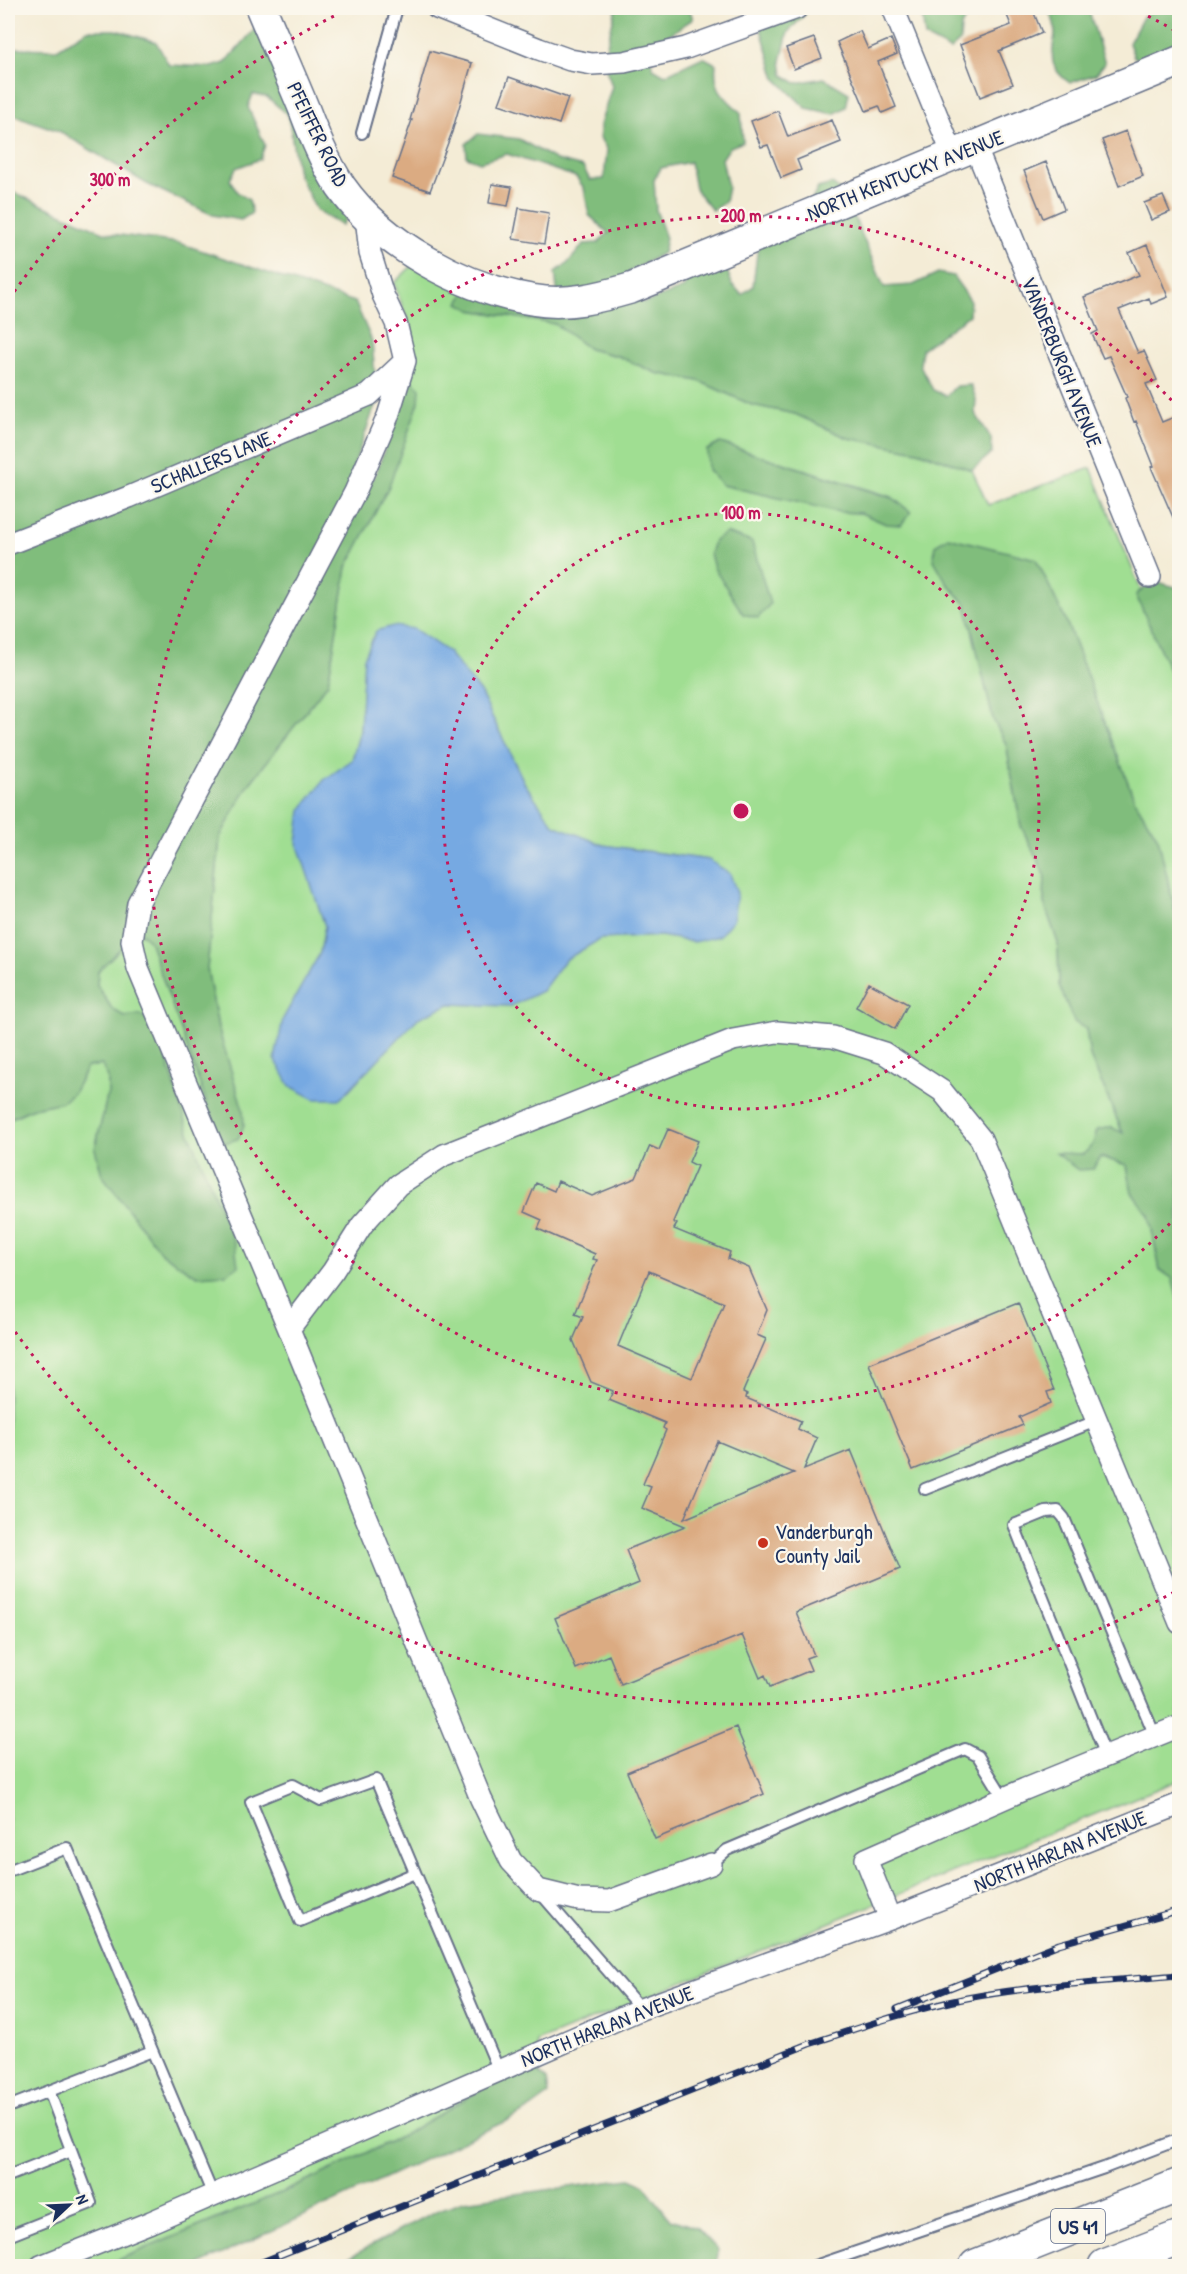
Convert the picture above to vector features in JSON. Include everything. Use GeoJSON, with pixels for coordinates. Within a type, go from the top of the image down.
{"type":"FeatureCollection","features":[{"type":"Feature","properties":{"kind":"highway","name":"US 41"},"geometry":{"type":"LineString","coordinates":[[976,2266],[1179,2185]]}},
{"type":"Feature","properties":{"kind":"highway","name":"US 41"},"geometry":{"type":"LineString","coordinates":[[1105,2266],[1179,2237]]}},
{"type":"Feature","properties":{"kind":"street","name":"PFEIFFER ROAD"},"geometry":{"type":"LineString","coordinates":[[261,8],[313,131],[335,176],[366,216]]}},
{"type":"Feature","properties":{"kind":"street"},"geometry":{"type":"LineString","coordinates":[[437,8],[538,49],[570,60],[592,64],[624,62],[686,48],[798,8]]}},
{"type":"Feature","properties":{"kind":"street","name":"VANDERBURGH AVENUE"},"geometry":{"type":"LineString","coordinates":[[893,8],[964,151],[1150,577]]}},
{"type":"Feature","properties":{"kind":"street","name":"NORTH KENTUCKY AVENUE"},"geometry":{"type":"LineString","coordinates":[[366,216],[388,236],[416,255],[439,268],[490,289],[533,300],[574,301],[605,296],[632,288],[1179,61]]}},
{"type":"Feature","properties":{"kind":"street"},"geometry":{"type":"LineString","coordinates":[[366,216],[370,253],[383,295],[396,323],[405,361],[388,416],[355,492],[138,903],[132,942],[138,968],[289,1329],[481,1799],[510,1861],[538,1890],[579,1900],[609,1901],[711,1864]]}},
{"type":"Feature","properties":{"kind":"street","name":"SCHALLERS LANE"},"geometry":{"type":"LineString","coordinates":[[8,544],[129,497],[369,395],[405,361]]}},
{"type":"Feature","properties":{"kind":"street"},"geometry":{"type":"LineString","coordinates":[[289,1329],[333,1271],[362,1225],[398,1185],[444,1155],[733,1040],[777,1032],[833,1037],[884,1053],[942,1091],[981,1139],[1179,1623]]}},
{"type":"Feature","properties":{"kind":"street"},"geometry":{"type":"LineString","coordinates":[[890,1919],[866,1859],[1004,1798],[1179,1726]]}},
{"type":"Feature","properties":{"kind":"street","name":"NORTH HARLAN AVENUE"},"geometry":{"type":"LineString","coordinates":[[41,2266],[213,2195],[641,2009],[890,1919],[1179,1804]]}},
{"type":"Feature","properties":{"kind":"lane"},"geometry":{"type":"LineString","coordinates":[[362,133],[398,8]]}},
{"type":"Feature","properties":{"kind":"lane"},"geometry":{"type":"LineString","coordinates":[[925,1489],[1096,1420]]}},
{"type":"Feature","properties":{"kind":"lane"},"geometry":{"type":"LineString","coordinates":[[1106,1756],[1014,1525],[1046,1512],[1058,1511],[1064,1518],[1155,1736]]}},
{"type":"Feature","properties":{"kind":"lane"},"geometry":{"type":"LineString","coordinates":[[711,1864],[728,1850],[965,1749],[978,1756],[1004,1798]]}},
{"type":"Feature","properties":{"kind":"lane"},"geometry":{"type":"LineString","coordinates":[[415,1872],[300,1921],[251,1802],[292,1785],[321,1800],[376,1780],[415,1872],[499,2071]]}},
{"type":"Feature","properties":{"kind":"lane"},"geometry":{"type":"LineString","coordinates":[[8,1871],[67,1848],[213,2195]]}},
{"type":"Feature","properties":{"kind":"lane"},"geometry":{"type":"LineString","coordinates":[[538,1890],[641,2009]]}},
{"type":"Feature","properties":{"kind":"lane"},"geometry":{"type":"LineString","coordinates":[[8,2107],[152,2051]]}},
{"type":"Feature","properties":{"kind":"lane"},"geometry":{"type":"LineString","coordinates":[[8,2236],[91,2203],[49,2091]]}},
{"type":"Feature","properties":{"kind":"lane"},"geometry":{"type":"LineString","coordinates":[[815,2266],[1104,2168],[1179,2139]]}},
{"type":"Feature","properties":{"kind":"lane"},"geometry":{"type":"LineString","coordinates":[[8,2176],[71,2151]]}},
{"type":"Feature","properties":{"kind":"green space"},"geometry":{"type":"Polygon","coordinates":[[[616,8],[689,8],[693,19],[658,42],[649,54],[653,68],[665,75],[703,57],[716,64],[716,80],[721,92],[741,113],[743,142],[730,147],[722,159],[728,187],[725,202],[712,210],[695,189],[690,162],[661,168],[654,180],[656,210],[666,238],[663,253],[626,274],[623,288],[644,303],[684,288],[688,275],[722,257],[732,284],[742,295],[753,286],[758,246],[765,234],[793,238],[818,188],[832,184],[844,193],[884,287],[913,285],[938,273],[953,276],[970,300],[969,315],[922,349],[920,365],[933,390],[946,396],[956,386],[971,385],[976,399],[975,413],[991,438],[992,453],[972,470],[918,451],[848,438],[795,414],[752,405],[699,381],[656,373],[618,356],[589,349],[555,324],[471,310],[459,303],[466,291],[558,298],[555,272],[566,265],[584,244],[598,243],[608,233],[589,215],[584,188],[576,177],[507,154],[480,162],[467,157],[466,144],[478,134],[519,139],[556,160],[583,167],[590,180],[604,179],[607,150],[600,138],[600,125],[612,86],[603,61],[616,8]]]}},
{"type":"Feature","properties":{"kind":"green space"},"geometry":{"type":"Polygon","coordinates":[[[747,8],[807,8],[808,11],[788,32],[781,61],[783,75],[796,83],[824,78],[849,93],[846,107],[834,114],[806,108],[776,79],[760,26],[754,13],[747,8]]]}},
{"type":"Feature","properties":{"kind":"green space"},"geometry":{"type":"Polygon","coordinates":[[[921,8],[999,8],[969,15],[961,26],[960,41],[950,50],[925,37],[921,8]]]}},
{"type":"Feature","properties":{"kind":"green space"},"geometry":{"type":"Polygon","coordinates":[[[1046,8],[1088,8],[1105,63],[1096,74],[1070,83],[1059,74],[1052,56],[1055,29],[1053,19],[1046,8]]]}},
{"type":"Feature","properties":{"kind":"green space"},"geometry":{"type":"Polygon","coordinates":[[[1156,8],[1179,8],[1179,39],[1149,63],[1134,57],[1129,43],[1143,17],[1156,8]]]}},
{"type":"Feature","properties":{"kind":"green space"},"geometry":{"type":"Polygon","coordinates":[[[87,30],[116,30],[156,42],[169,65],[212,67],[225,63],[254,30],[267,33],[356,201],[342,225],[317,211],[298,174],[288,115],[267,97],[253,94],[248,107],[265,145],[260,159],[236,168],[230,180],[237,192],[249,200],[252,213],[241,220],[213,215],[147,184],[59,131],[8,113],[8,48],[57,49],[87,30]]]}},
{"type":"Feature","properties":{"kind":"green space"},"geometry":{"type":"Polygon","coordinates":[[[8,190],[106,233],[179,243],[355,302],[372,341],[377,400],[353,468],[356,482],[370,484],[377,471],[409,378],[420,388],[419,402],[389,486],[347,567],[328,683],[248,786],[220,837],[207,969],[218,1027],[243,1110],[244,1125],[238,1139],[225,1143],[217,1132],[149,940],[138,931],[98,971],[97,985],[112,1009],[125,1017],[139,1015],[153,1020],[159,1034],[189,1132],[235,1245],[238,1266],[226,1274],[197,1276],[161,1253],[102,1175],[95,1149],[108,1093],[108,1078],[102,1065],[87,1067],[73,1093],[62,1102],[33,1108],[8,1119],[8,190]]]}},
{"type":"Feature","properties":{"kind":"green space"},"geometry":{"type":"Polygon","coordinates":[[[413,265],[466,291],[471,310],[555,324],[589,349],[618,356],[656,373],[699,381],[752,405],[795,414],[848,438],[918,451],[972,470],[988,505],[1091,468],[1141,590],[1136,595],[1179,692],[1179,928],[1158,838],[1135,801],[1066,621],[1036,559],[947,583],[966,604],[993,719],[1006,744],[1021,826],[1045,875],[1044,903],[1058,943],[1059,985],[1086,1029],[1090,1056],[1123,1134],[1093,1144],[1084,1154],[1057,1154],[1100,1157],[1127,1165],[1132,1193],[1149,1215],[1160,1270],[1172,1278],[1179,1303],[1179,1780],[537,2042],[536,2071],[508,2074],[400,2137],[297,2186],[103,2266],[8,2266],[8,1120],[33,1108],[62,1102],[73,1093],[87,1067],[102,1065],[108,1078],[108,1093],[95,1149],[188,1132],[159,1034],[140,1015],[125,1017],[112,1009],[97,985],[98,970],[139,931],[149,940],[217,1132],[218,1027],[207,969],[220,837],[248,786],[328,683],[347,567],[389,486],[413,359],[413,336],[394,283],[413,265]],[[720,443],[707,450],[722,485],[840,512],[861,513],[886,524],[911,513],[892,497],[720,443]],[[414,629],[364,658],[360,731],[352,760],[324,781],[316,898],[325,926],[320,953],[283,1019],[340,1099],[418,1018],[449,1004],[511,1006],[542,991],[565,960],[600,939],[661,936],[694,942],[709,860],[603,845],[553,825],[525,784],[480,692],[448,652],[414,629]]]}},
{"type":"Feature","properties":{"kind":"green space"},"geometry":{"type":"Polygon","coordinates":[[[720,443],[892,498],[911,512],[901,525],[886,524],[861,513],[840,512],[722,485],[708,470],[707,450],[720,443]]]}},
{"type":"Feature","properties":{"kind":"green space"},"geometry":{"type":"Polygon","coordinates":[[[726,533],[752,542],[770,604],[758,618],[743,614],[714,568],[710,554],[714,541],[726,533]]]}},
{"type":"Feature","properties":{"kind":"green space"},"geometry":{"type":"Polygon","coordinates":[[[948,537],[1036,559],[1066,621],[1135,801],[1158,838],[1179,928],[1179,1303],[1172,1278],[1160,1270],[1149,1215],[1132,1193],[1127,1165],[1100,1157],[1093,1169],[1078,1170],[1056,1153],[1084,1154],[1093,1144],[1097,1130],[1111,1127],[1123,1133],[1090,1056],[1086,1029],[1074,1022],[1059,985],[1058,943],[1044,903],[1045,875],[1021,826],[1006,744],[993,719],[966,604],[947,583],[934,560],[935,545],[948,537]]]}},
{"type":"Feature","properties":{"kind":"green space"},"geometry":{"type":"Polygon","coordinates":[[[1161,583],[1179,588],[1179,692],[1136,595],[1147,586],[1161,583]]]}},
{"type":"Feature","properties":{"kind":"green space"},"geometry":{"type":"Polygon","coordinates":[[[536,2071],[547,2080],[549,2095],[525,2112],[197,2266],[103,2266],[297,2186],[400,2137],[508,2074],[536,2071]]]}},
{"type":"Feature","properties":{"kind":"green space"},"geometry":{"type":"Polygon","coordinates":[[[630,2179],[644,2185],[670,2219],[697,2228],[718,2250],[717,2266],[333,2266],[436,2211],[463,2201],[630,2179]]]}},
{"type":"Feature","properties":{"kind":"water"},"geometry":{"type":"Polygon","coordinates":[[[393,626],[414,629],[448,652],[480,692],[525,784],[554,825],[603,845],[709,860],[730,874],[737,893],[733,920],[719,936],[694,942],[661,936],[600,939],[565,960],[542,991],[511,1006],[449,1004],[418,1018],[340,1099],[315,1099],[290,1086],[275,1059],[283,1019],[320,953],[325,926],[297,843],[301,810],[324,780],[352,760],[360,731],[364,658],[376,631],[393,626]]]}},
{"type":"Feature","properties":{"kind":"building"},"geometry":{"type":"Polygon","coordinates":[[[1004,8],[1032,8],[1042,33],[999,51],[1013,84],[980,97],[960,45],[1011,25],[1004,8]]]}},
{"type":"Feature","properties":{"kind":"building"},"geometry":{"type":"Polygon","coordinates":[[[860,31],[868,49],[891,39],[897,54],[878,62],[896,107],[882,113],[879,106],[866,111],[837,42],[860,31]]]}},
{"type":"Feature","properties":{"kind":"building"},"geometry":{"type":"Polygon","coordinates":[[[814,38],[822,58],[794,69],[786,48],[814,38]]]}},
{"type":"Feature","properties":{"kind":"building"},"geometry":{"type":"Polygon","coordinates":[[[430,51],[472,63],[452,132],[430,191],[392,178],[412,120],[410,120],[430,51]]]}},
{"type":"Feature","properties":{"kind":"building"},"geometry":{"type":"Polygon","coordinates":[[[509,77],[568,98],[559,124],[499,104],[509,77]]]}},
{"type":"Feature","properties":{"kind":"building"},"geometry":{"type":"Polygon","coordinates":[[[778,111],[788,137],[832,120],[841,142],[797,160],[801,170],[781,178],[768,145],[761,147],[751,121],[778,111]]]}},
{"type":"Feature","properties":{"kind":"building"},"geometry":{"type":"Polygon","coordinates":[[[1126,131],[1143,176],[1119,186],[1102,140],[1126,131]]]}},
{"type":"Feature","properties":{"kind":"building"},"geometry":{"type":"Polygon","coordinates":[[[1046,162],[1064,209],[1043,218],[1024,171],[1046,162]]]}},
{"type":"Feature","properties":{"kind":"building"},"geometry":{"type":"Polygon","coordinates":[[[492,184],[512,187],[508,206],[489,203],[492,184]]]}},
{"type":"Feature","properties":{"kind":"building"},"geometry":{"type":"Polygon","coordinates":[[[1163,196],[1170,212],[1151,220],[1144,203],[1163,196]]]}},
{"type":"Feature","properties":{"kind":"building"},"geometry":{"type":"Polygon","coordinates":[[[519,208],[549,213],[544,244],[513,239],[519,208]]]}},
{"type":"Feature","properties":{"kind":"building"},"geometry":{"type":"Polygon","coordinates":[[[1147,245],[1168,297],[1151,304],[1149,298],[1119,310],[1138,353],[1144,351],[1157,380],[1146,384],[1162,422],[1179,415],[1179,531],[1151,467],[1154,466],[1136,421],[1134,422],[1125,398],[1127,397],[1109,356],[1103,358],[1092,334],[1098,331],[1084,297],[1139,275],[1129,253],[1147,245]]]}},
{"type":"Feature","properties":{"kind":"building"},"geometry":{"type":"Polygon","coordinates":[[[869,983],[908,1004],[895,1029],[856,1007],[869,983]]]}},
{"type":"Feature","properties":{"kind":"building"},"geometry":{"type":"Polygon","coordinates":[[[668,1129],[698,1141],[689,1162],[697,1166],[673,1222],[677,1224],[674,1229],[730,1252],[728,1259],[749,1268],[767,1310],[757,1335],[766,1339],[743,1392],[747,1394],[746,1398],[801,1421],[798,1429],[817,1438],[804,1469],[851,1450],[900,1569],[796,1612],[814,1655],[806,1658],[811,1670],[770,1687],[765,1675],[760,1678],[742,1635],[621,1684],[609,1655],[576,1669],[555,1618],[639,1583],[626,1550],[685,1526],[642,1508],[651,1487],[643,1484],[666,1430],[663,1428],[665,1423],[609,1400],[613,1391],[591,1382],[573,1340],[583,1317],[575,1314],[597,1260],[593,1259],[595,1254],[538,1229],[542,1220],[524,1212],[536,1183],[554,1191],[558,1181],[592,1196],[636,1178],[650,1146],[659,1150],[668,1129]],[[649,1271],[618,1346],[692,1378],[724,1303],[649,1271]],[[717,1441],[684,1519],[794,1473],[717,1441]]]}},
{"type":"Feature","properties":{"kind":"building"},"geometry":{"type":"Polygon","coordinates":[[[1018,1303],[1054,1390],[1047,1392],[1051,1403],[1019,1417],[1023,1425],[913,1470],[869,1364],[1018,1303]]]}},
{"type":"Feature","properties":{"kind":"building"},"geometry":{"type":"Polygon","coordinates":[[[736,1727],[764,1794],[655,1839],[627,1772],[736,1727]]]}},
{"type":"Feature","properties":{"kind":"railway"},"geometry":{"type":"LineString","coordinates":[[897,2009],[1059,1944],[1180,1910]]}},
{"type":"Feature","properties":{"kind":"railway"},"geometry":{"type":"LineString","coordinates":[[252,2266],[809,2044],[868,2025],[967,1998],[1073,1984],[1180,1975]]}},
{"type":"Feature","properties":{"kind":"place","name":"Vanderburgh County Jail"},"geometry":{"type":"Point","coordinates":[763,1543]}}]}
